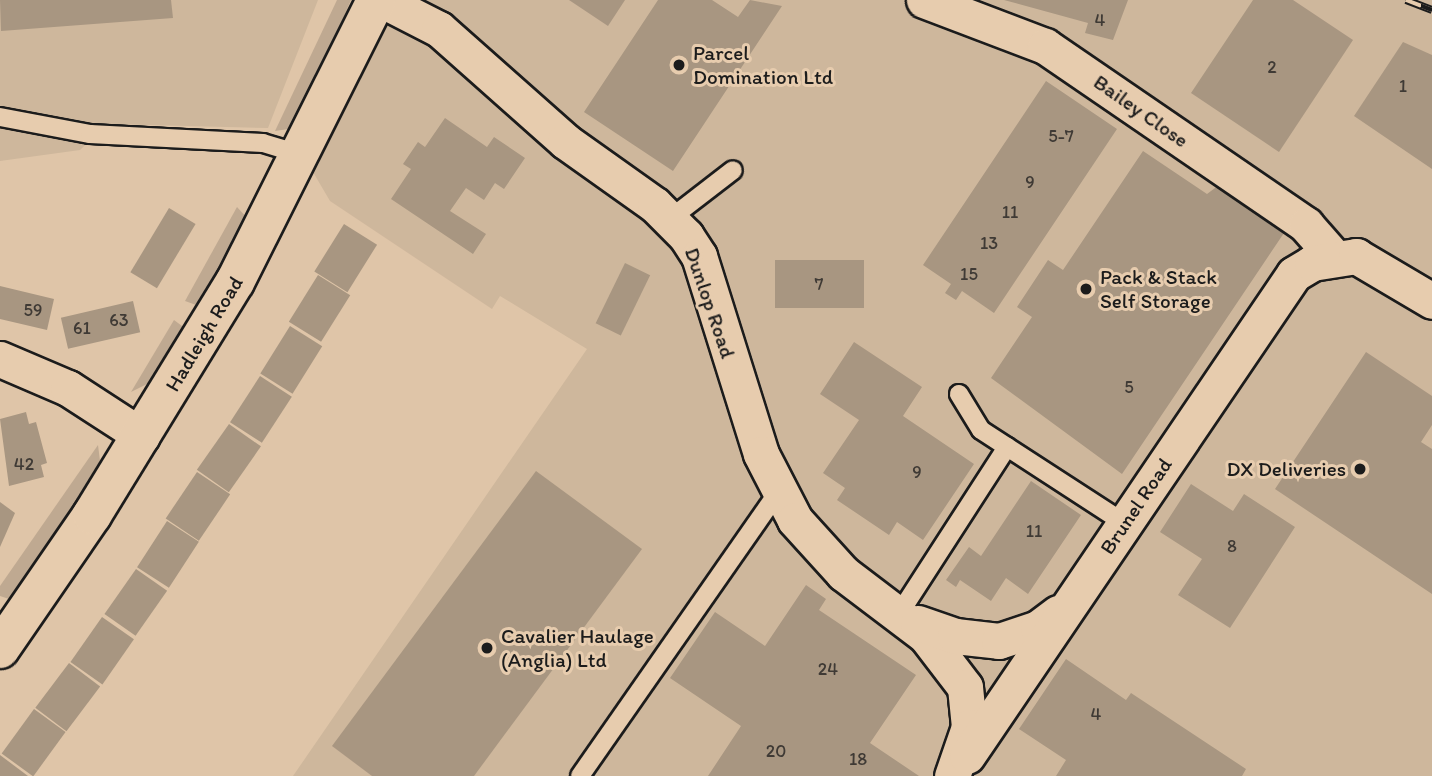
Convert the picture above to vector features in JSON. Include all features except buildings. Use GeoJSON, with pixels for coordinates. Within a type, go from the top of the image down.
{"type":"FeatureCollection","features":[{"type":"Feature","properties":{"kind":"street","name":"Hadleigh Road"},"geometry":{"type":"LineString","coordinates":[[0,649],[142,436],[303,155],[376,0]]}},
{"type":"Feature","properties":{"kind":"street","name":"Dunlop Road"},"geometry":{"type":"LineString","coordinates":[[382,0],[439,29],[565,141],[671,218],[699,257],[745,410],[778,492],[817,550],[899,614],[945,656],[965,687],[969,727],[953,776]]}},
{"type":"Feature","properties":{"kind":"street","name":"Bailey Close"},"geometry":{"type":"LineString","coordinates":[[924,0],[982,17],[1064,58],[1306,225],[1335,258]]}},
{"type":"Feature","properties":{"kind":"street"},"geometry":{"type":"LineString","coordinates":[[1335,258],[1356,256],[1380,266],[1432,301]]}},
{"type":"Feature","properties":{"kind":"street","name":"Brunel Road"},"geometry":{"type":"LineString","coordinates":[[953,776],[1277,295],[1294,274],[1335,258]]}},
{"type":"Feature","properties":{"kind":"street"},"geometry":{"type":"LineString","coordinates":[[0,359],[68,388],[142,436]]}},
{"type":"Feature","properties":{"kind":"street","name":"Dunlop Road"},"geometry":{"type":"LineString","coordinates":[[899,614],[955,636],[999,641],[1038,628],[1076,595]]}},
{"type":"Feature","properties":{"kind":"lane"},"geometry":{"type":"LineString","coordinates":[[0,117],[90,134],[264,142],[303,155]]}},
{"type":"Feature","properties":{"kind":"lane"},"geometry":{"type":"LineString","coordinates":[[671,218],[733,170]]}},
{"type":"Feature","properties":{"kind":"lane"},"geometry":{"type":"LineString","coordinates":[[959,394],[981,430],[1124,523]]}},
{"type":"Feature","properties":{"kind":"lane"},"geometry":{"type":"LineString","coordinates":[[899,614],[1007,447]]}},
{"type":"Feature","properties":{"kind":"lane"},"geometry":{"type":"LineString","coordinates":[[580,776],[778,492]]}},
{"type":"Feature","properties":{"kind":"shaded area"},"geometry":{"type":"Polygon","coordinates":[[[0,0],[318,0],[268,128],[107,124],[80,150],[0,161],[0,0]]]}},
{"type":"Feature","properties":{"kind":"shaded area"},"geometry":{"type":"Polygon","coordinates":[[[337,0],[351,0],[295,128],[275,131],[337,0]]]}},
{"type":"Feature","properties":{"kind":"shaded area"},"geometry":{"type":"Polygon","coordinates":[[[376,0],[1432,0],[1432,776],[293,776],[587,349],[500,296],[492,309],[330,201],[303,155],[376,0]]]}},
{"type":"Feature","properties":{"kind":"shaded area"},"geometry":{"type":"Polygon","coordinates":[[[237,207],[248,219],[231,250],[199,306],[185,301],[237,207]]]}},
{"type":"Feature","properties":{"kind":"shaded area"},"geometry":{"type":"Polygon","coordinates":[[[174,320],[186,329],[153,381],[131,392],[174,320]]]}},
{"type":"Feature","properties":{"kind":"shaded area"},"geometry":{"type":"Polygon","coordinates":[[[98,445],[100,461],[91,480],[9,599],[0,596],[0,586],[98,445]]]}},
{"type":"Feature","properties":{"kind":"railway"},"geometry":{"type":"LineString","coordinates":[[1406,0],[1432,10]]}},
{"type":"Feature","properties":{"kind":"place","name":"Parcel Domination Ltd"},"geometry":{"type":"Point","coordinates":[679,65]}},
{"type":"Feature","properties":{"kind":"place","name":"Pack & Stack Self Storage"},"geometry":{"type":"Point","coordinates":[1086,289]}},
{"type":"Feature","properties":{"kind":"place","name":"DX Deliveries"},"geometry":{"type":"Point","coordinates":[1360,469]}},
{"type":"Feature","properties":{"kind":"place","name":"Cavalier Haulage (Anglia) Ltd"},"geometry":{"type":"Point","coordinates":[487,648]}}]}
